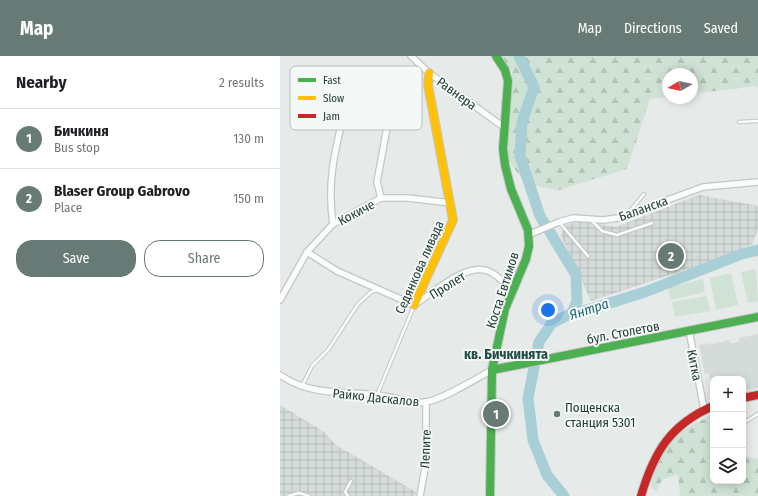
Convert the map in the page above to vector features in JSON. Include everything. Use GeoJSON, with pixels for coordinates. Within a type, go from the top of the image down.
{"type":"FeatureCollection","features":[{"type":"Feature","properties":{"kind":"main road","name":"Коста Евтимов"},"geometry":{"type":"LineString","coordinates":[[490,496],[492,370],[505,309],[526,259],[529,246],[528,235],[505,165],[503,148],[508,82],[505,70],[496,56]]}},
{"type":"Feature","properties":{"kind":"main road","name":"Седянкова ливада"},"geometry":{"type":"LineString","coordinates":[[414,305],[451,226],[453,215],[428,84],[427,71]]}},
{"type":"Feature","properties":{"kind":"main road","name":"бул. Столетов"},"geometry":{"type":"LineString","coordinates":[[492,370],[758,316]]}},
{"type":"Feature","properties":{"kind":"main road"},"geometry":{"type":"LineString","coordinates":[[746,397],[758,395]]}},
{"type":"Feature","properties":{"kind":"main road"},"geometry":{"type":"LineString","coordinates":[[641,496],[654,458],[668,436],[680,424],[704,409],[710,407]]}},
{"type":"Feature","properties":{"kind":"street","name":"Равнера"},"geometry":{"type":"LineString","coordinates":[[411,56],[422,66]]}},
{"type":"Feature","properties":{"kind":"street","name":"Равнера"},"geometry":{"type":"LineString","coordinates":[[422,66],[505,128]]}},
{"type":"Feature","properties":{"kind":"street","name":"Кокиче"},"geometry":{"type":"LineString","coordinates":[[340,130],[330,185],[333,224],[381,198],[377,182],[387,130]]}},
{"type":"Feature","properties":{"kind":"street","name":"Баланска"},"geometry":{"type":"LineString","coordinates":[[528,235],[573,218],[603,220],[618,218],[703,187],[758,182]]}},
{"type":"Feature","properties":{"kind":"street"},"geometry":{"type":"LineString","coordinates":[[381,198],[408,198],[451,203]]}},
{"type":"Feature","properties":{"kind":"street"},"geometry":{"type":"LineString","coordinates":[[280,300],[307,252],[333,224]]}},
{"type":"Feature","properties":{"kind":"street","name":"Пролет"},"geometry":{"type":"LineString","coordinates":[[307,252],[337,271],[414,305],[454,278],[470,270],[488,271],[512,290]]}},
{"type":"Feature","properties":{"kind":"street","name":"Китка"},"geometry":{"type":"LineString","coordinates":[[689,330],[704,409]]}},
{"type":"Feature","properties":{"kind":"street","name":"Райко Даскалов"},"geometry":{"type":"LineString","coordinates":[[280,375],[301,387],[341,393],[377,395],[405,401],[426,402],[439,398],[492,370]]}},
{"type":"Feature","properties":{"kind":"street","name":"Лепите"},"geometry":{"type":"LineString","coordinates":[[420,496],[426,463],[426,402]]}},
{"type":"Feature","properties":{"kind":"lane","name":"Кокиче"},"geometry":{"type":"LineString","coordinates":[[422,70],[427,71]]}},
{"type":"Feature","properties":{"kind":"lane"},"geometry":{"type":"LineString","coordinates":[[739,122],[758,121]]}},
{"type":"Feature","properties":{"kind":"lane"},"geometry":{"type":"LineString","coordinates":[[627,214],[644,194]]}},
{"type":"Feature","properties":{"kind":"lane"},"geometry":{"type":"LineString","coordinates":[[589,218],[602,231],[617,235],[652,223]]}},
{"type":"Feature","properties":{"kind":"lane"},"geometry":{"type":"LineString","coordinates":[[557,223],[588,256]]}},
{"type":"Feature","properties":{"kind":"lane"},"geometry":{"type":"LineString","coordinates":[[301,387],[312,366],[328,350],[358,304],[371,292],[379,289]]}},
{"type":"Feature","properties":{"kind":"lane","name":"Седянкова ливада"},"geometry":{"type":"LineString","coordinates":[[377,395],[414,305]]}},
{"type":"Feature","properties":{"kind":"lane"},"geometry":{"type":"LineString","coordinates":[[746,421],[758,414]]}},
{"type":"Feature","properties":{"kind":"lane"},"geometry":{"type":"LineString","coordinates":[[348,496],[345,489],[351,481]]}},
{"type":"Feature","properties":{"kind":"lane"},"geometry":{"type":"LineString","coordinates":[[288,496],[299,493],[309,496]]}},
{"type":"Feature","properties":{"kind":"shaded area"},"geometry":{"type":"Polygon","coordinates":[[[699,195],[758,206],[758,227],[753,244],[709,262],[591,301],[561,236],[563,225],[582,221],[616,227],[699,195]]]}},
{"type":"Feature","properties":{"kind":"shaded area"},"geometry":{"type":"Polygon","coordinates":[[[758,334],[758,388],[746,390],[746,376],[710,376],[710,378],[709,373],[705,374],[699,345],[708,343],[709,345],[729,340],[730,343],[734,343],[739,341],[739,338],[758,334]]]}},
{"type":"Feature","properties":{"kind":"shaded area"},"geometry":{"type":"Polygon","coordinates":[[[280,405],[324,432],[336,445],[416,492],[415,496],[280,496],[280,405]]]}},
{"type":"Feature","properties":{"kind":"green space"},"geometry":{"type":"Polygon","coordinates":[[[499,56],[758,56],[758,88],[756,86],[698,93],[698,68],[662,68],[662,98],[650,99],[627,169],[559,190],[526,184],[507,159],[512,71],[499,56]]]}},
{"type":"Feature","properties":{"kind":"green space"},"geometry":{"type":"Polygon","coordinates":[[[756,269],[758,301],[748,303],[741,272],[756,269]]]}},
{"type":"Feature","properties":{"kind":"green space"},"geometry":{"type":"Polygon","coordinates":[[[731,273],[738,305],[716,310],[710,278],[731,273]]]}},
{"type":"Feature","properties":{"kind":"green space"},"geometry":{"type":"Polygon","coordinates":[[[703,279],[705,292],[671,300],[668,288],[703,279]]]}},
{"type":"Feature","properties":{"kind":"green space"},"geometry":{"type":"Polygon","coordinates":[[[706,296],[711,311],[675,317],[672,302],[706,296]]]}},
{"type":"Feature","properties":{"kind":"green space"},"geometry":{"type":"Polygon","coordinates":[[[710,416],[710,484],[746,484],[746,457],[758,459],[758,496],[680,496],[678,475],[663,479],[656,491],[651,488],[654,475],[668,445],[685,429],[710,416]]]}},
{"type":"Feature","properties":{"kind":"waterway"},"geometry":{"type":"LineString","coordinates":[[519,56],[534,87],[522,122],[520,156],[540,216],[576,275],[577,301],[572,313]]}},
{"type":"Feature","properties":{"kind":"waterway","name":"Янтра"},"geometry":{"type":"LineString","coordinates":[[564,496],[547,475],[533,440],[528,398],[539,342],[552,323],[572,313],[594,308],[645,292],[742,254],[758,250]]}},
{"type":"Feature","properties":{"kind":"traffic: fast"},"geometry":{"type":"LineString","coordinates":[[490,496],[492,370],[505,309],[526,259],[529,246],[528,230],[511,189],[505,165],[503,149],[508,81],[505,70],[496,56]]}},
{"type":"Feature","properties":{"kind":"traffic: fast"},"geometry":{"type":"LineString","coordinates":[[492,370],[758,317]]}},
{"type":"Feature","properties":{"kind":"traffic: slow"},"geometry":{"type":"LineString","coordinates":[[414,305],[453,220],[428,85],[429,73]]}},
{"type":"Feature","properties":{"kind":"traffic: jam"},"geometry":{"type":"LineString","coordinates":[[746,397],[758,395]]}},
{"type":"Feature","properties":{"kind":"traffic: jam"},"geometry":{"type":"LineString","coordinates":[[641,496],[646,480],[658,453],[666,442],[685,422],[710,408]]}},
{"type":"Feature","properties":{"kind":"place","name":"Blaser Group Gabrovo"},"geometry":{"type":"Point","coordinates":[671,256]}},
{"type":"Feature","properties":{"kind":"place","name":"Бичкиня"},"geometry":{"type":"Point","coordinates":[496,414]}},
{"type":"Feature","properties":{"kind":"place","name":"Пощенска станция 5301"},"geometry":{"type":"Point","coordinates":[557,414]}},
{"type":"Feature","properties":{"kind":"district","name":"кв. Бичкинята"},"geometry":{"type":"Point","coordinates":[506,354]}}]}
